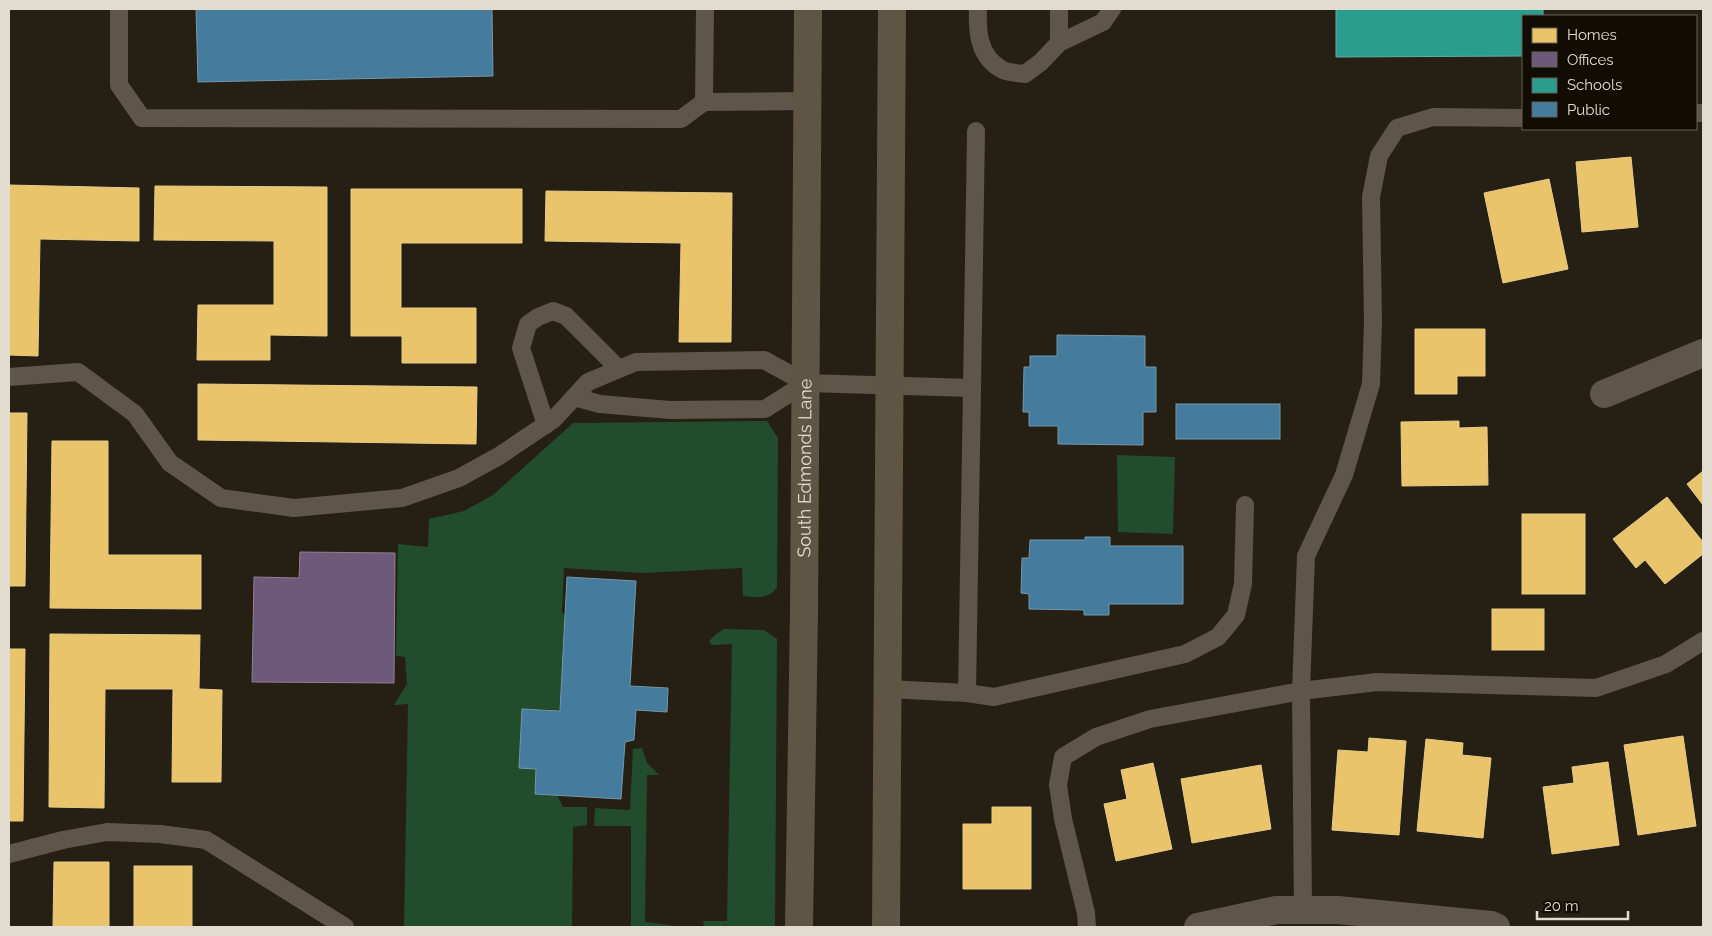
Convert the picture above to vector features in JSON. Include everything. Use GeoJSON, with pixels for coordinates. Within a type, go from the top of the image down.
{"type":"FeatureCollection","features":[{"type":"Feature","properties":{"kind":"main road","name":"South Edmonds Lane"},"geometry":{"type":"LineString","coordinates":[[799,927],[806,383],[808,9]]}},
{"type":"Feature","properties":{"kind":"main road"},"geometry":{"type":"LineString","coordinates":[[886,927],[892,9]]}},
{"type":"Feature","properties":{"kind":"street"},"geometry":{"type":"LineString","coordinates":[[1604,394],[1703,353]]}},
{"type":"Feature","properties":{"kind":"street"},"geometry":{"type":"LineString","coordinates":[[1198,927],[1276,910],[1338,910],[1496,927]]}},
{"type":"Feature","properties":{"kind":"lane"},"geometry":{"type":"LineString","coordinates":[[119,9],[119,86],[142,118],[681,119],[704,102],[808,101]]}},
{"type":"Feature","properties":{"kind":"lane"},"geometry":{"type":"LineString","coordinates":[[704,102],[705,9]]}},
{"type":"Feature","properties":{"kind":"lane"},"geometry":{"type":"LineString","coordinates":[[978,9],[977,27],[984,55],[1002,70],[1025,74],[1041,62],[1059,43],[1103,22],[1112,9]]}},
{"type":"Feature","properties":{"kind":"lane"},"geometry":{"type":"LineString","coordinates":[[1059,9],[1059,43]]}},
{"type":"Feature","properties":{"kind":"lane"},"geometry":{"type":"LineString","coordinates":[[1303,910],[1301,691],[1306,556],[1344,476],[1371,384],[1373,322],[1371,197],[1379,156],[1397,128],[1433,117],[1522,118]]}},
{"type":"Feature","properties":{"kind":"lane"},"geometry":{"type":"LineString","coordinates":[[968,693],[976,131]]}},
{"type":"Feature","properties":{"kind":"lane"},"geometry":{"type":"LineString","coordinates":[[546,424],[520,348],[528,324],[538,317],[553,311],[566,316],[619,369]]}},
{"type":"Feature","properties":{"kind":"lane"},"geometry":{"type":"LineString","coordinates":[[9,377],[78,372],[135,414],[170,463],[221,498],[294,508],[402,498],[459,478],[499,456],[554,419],[588,382],[636,362],[764,360],[806,383],[972,388]]}},
{"type":"Feature","properties":{"kind":"lane"},"geometry":{"type":"LineString","coordinates":[[574,397],[600,404],[670,410],[765,409],[806,383]]}},
{"type":"Feature","properties":{"kind":"lane"},"geometry":{"type":"LineString","coordinates":[[888,689],[968,693],[994,697],[1185,654],[1218,637],[1236,615],[1242,584],[1245,505]]}},
{"type":"Feature","properties":{"kind":"lane"},"geometry":{"type":"LineString","coordinates":[[1087,927],[1086,913],[1063,819],[1058,785],[1063,757],[1096,737],[1150,719],[1301,691],[1377,682],[1596,688],[1666,664],[1703,641]]}},
{"type":"Feature","properties":{"kind":"lane"},"geometry":{"type":"LineString","coordinates":[[9,854],[63,840],[107,832],[160,834],[206,840],[345,927]]}},
{"type":"Feature","properties":{"kind":"green space"},"geometry":{"type":"Polygon","coordinates":[[[767,421],[778,438],[777,587],[770,594],[762,597],[743,596],[742,568],[642,573],[564,568],[562,613],[567,615],[561,710],[535,709],[543,766],[563,807],[587,807],[587,825],[573,827],[572,927],[404,927],[408,704],[394,705],[407,684],[405,657],[396,656],[398,544],[428,547],[429,519],[464,511],[493,495],[573,423],[767,421]]]}},
{"type":"Feature","properties":{"kind":"green space"},"geometry":{"type":"Polygon","coordinates":[[[1117,455],[1175,457],[1173,534],[1118,532],[1117,455]]]}},
{"type":"Feature","properties":{"kind":"green space"},"geometry":{"type":"Polygon","coordinates":[[[724,629],[764,630],[777,639],[775,927],[704,927],[703,921],[727,921],[732,644],[712,645],[709,641],[724,629]]]}},
{"type":"Feature","properties":{"kind":"green space"},"geometry":{"type":"Polygon","coordinates":[[[642,748],[647,763],[659,775],[647,775],[645,922],[671,925],[671,927],[631,927],[631,826],[594,826],[595,808],[630,810],[633,749],[642,748]]]}},
{"type":"Feature","properties":{"kind":"building: Homes"},"geometry":{"type":"Polygon","coordinates":[[[1631,157],[1638,227],[1582,232],[1576,162],[1631,157]]]}},
{"type":"Feature","properties":{"kind":"building: Homes"},"geometry":{"type":"Polygon","coordinates":[[[1549,179],[1568,269],[1503,283],[1484,193],[1549,179]]]}},
{"type":"Feature","properties":{"kind":"building: Homes"},"geometry":{"type":"Polygon","coordinates":[[[9,185],[139,188],[139,241],[40,239],[38,356],[9,355],[9,185]]]}},
{"type":"Feature","properties":{"kind":"building: Homes"},"geometry":{"type":"Polygon","coordinates":[[[155,186],[327,187],[327,336],[270,335],[270,360],[197,360],[198,305],[274,305],[274,241],[154,240],[155,186]]]}},
{"type":"Feature","properties":{"kind":"building: Homes"},"geometry":{"type":"Polygon","coordinates":[[[351,189],[522,189],[522,243],[401,243],[401,308],[476,308],[476,363],[402,363],[402,336],[351,336],[351,189]]]}},
{"type":"Feature","properties":{"kind":"building: Homes"},"geometry":{"type":"Polygon","coordinates":[[[546,191],[732,193],[731,342],[679,342],[681,243],[545,241],[546,191]]]}},
{"type":"Feature","properties":{"kind":"building: Homes"},"geometry":{"type":"Polygon","coordinates":[[[1415,329],[1485,329],[1485,376],[1457,376],[1457,394],[1415,394],[1415,329]]]}},
{"type":"Feature","properties":{"kind":"building: Homes"},"geometry":{"type":"Polygon","coordinates":[[[198,384],[477,387],[476,444],[198,440],[198,384]]]}},
{"type":"Feature","properties":{"kind":"building: Homes"},"geometry":{"type":"Polygon","coordinates":[[[9,413],[27,413],[25,586],[9,586],[9,413]]]}},
{"type":"Feature","properties":{"kind":"building: Homes"},"geometry":{"type":"Polygon","coordinates":[[[1459,421],[1459,428],[1487,427],[1488,485],[1402,486],[1401,422],[1459,421]]]}},
{"type":"Feature","properties":{"kind":"building: Homes"},"geometry":{"type":"Polygon","coordinates":[[[52,441],[108,441],[108,555],[201,555],[201,609],[50,608],[52,441]]]}},
{"type":"Feature","properties":{"kind":"building: Homes"},"geometry":{"type":"Polygon","coordinates":[[[1703,471],[1703,505],[1687,484],[1703,471]]]}},
{"type":"Feature","properties":{"kind":"building: Homes"},"geometry":{"type":"Polygon","coordinates":[[[1667,497],[1703,542],[1703,554],[1665,584],[1645,560],[1636,568],[1613,539],[1667,497]]]}},
{"type":"Feature","properties":{"kind":"building: Homes"},"geometry":{"type":"Polygon","coordinates":[[[1522,514],[1585,514],[1585,594],[1522,594],[1522,514]]]}},
{"type":"Feature","properties":{"kind":"building: Homes"},"geometry":{"type":"Polygon","coordinates":[[[1492,609],[1544,609],[1544,650],[1492,650],[1492,609]]]}},
{"type":"Feature","properties":{"kind":"building: Homes"},"geometry":{"type":"Polygon","coordinates":[[[50,634],[200,635],[199,689],[222,690],[221,782],[172,782],[173,689],[105,689],[104,808],[49,807],[50,634]]]}},
{"type":"Feature","properties":{"kind":"building: Homes"},"geometry":{"type":"Polygon","coordinates":[[[9,649],[25,649],[23,821],[9,821],[9,649]]]}},
{"type":"Feature","properties":{"kind":"building: Homes"},"geometry":{"type":"Polygon","coordinates":[[[1683,736],[1696,826],[1638,835],[1624,745],[1683,736]]]}},
{"type":"Feature","properties":{"kind":"building: Homes"},"geometry":{"type":"Polygon","coordinates":[[[1369,738],[1406,741],[1399,835],[1332,830],[1338,750],[1368,752],[1369,738]]]}},
{"type":"Feature","properties":{"kind":"building: Homes"},"geometry":{"type":"Polygon","coordinates":[[[1426,739],[1463,743],[1462,755],[1491,758],[1483,838],[1417,831],[1426,739]]]}},
{"type":"Feature","properties":{"kind":"building: Homes"},"geometry":{"type":"Polygon","coordinates":[[[1608,762],[1619,845],[1552,854],[1543,787],[1574,783],[1572,767],[1608,762]]]}},
{"type":"Feature","properties":{"kind":"building: Homes"},"geometry":{"type":"Polygon","coordinates":[[[1153,763],[1172,849],[1116,861],[1104,804],[1127,799],[1121,770],[1153,763]]]}},
{"type":"Feature","properties":{"kind":"building: Homes"},"geometry":{"type":"Polygon","coordinates":[[[1261,765],[1271,829],[1192,843],[1181,779],[1261,765]]]}},
{"type":"Feature","properties":{"kind":"building: Homes"},"geometry":{"type":"Polygon","coordinates":[[[992,807],[1031,807],[1031,889],[963,889],[963,824],[992,824],[992,807]]]}},
{"type":"Feature","properties":{"kind":"building: Homes"},"geometry":{"type":"Polygon","coordinates":[[[54,862],[109,862],[109,927],[53,927],[54,862]]]}},
{"type":"Feature","properties":{"kind":"building: Homes"},"geometry":{"type":"Polygon","coordinates":[[[134,866],[192,866],[192,927],[134,927],[134,866]]]}},
{"type":"Feature","properties":{"kind":"building: Offices"},"geometry":{"type":"Polygon","coordinates":[[[300,552],[395,553],[394,683],[252,682],[254,577],[299,578],[300,552]]]}},
{"type":"Feature","properties":{"kind":"building: Schools"},"geometry":{"type":"Polygon","coordinates":[[[1336,9],[1543,9],[1543,15],[1522,15],[1522,56],[1336,57],[1336,9]]]}},
{"type":"Feature","properties":{"kind":"building: Public"},"geometry":{"type":"Polygon","coordinates":[[[196,9],[492,9],[493,76],[198,82],[196,9]]]}},
{"type":"Feature","properties":{"kind":"building: Public"},"geometry":{"type":"Polygon","coordinates":[[[1057,335],[1145,336],[1145,367],[1156,367],[1156,412],[1143,412],[1143,445],[1058,444],[1058,426],[1029,426],[1029,412],[1023,412],[1024,367],[1030,367],[1030,356],[1057,356],[1057,335]]]}},
{"type":"Feature","properties":{"kind":"building: Public"},"geometry":{"type":"Polygon","coordinates":[[[1176,404],[1280,404],[1280,439],[1176,439],[1176,404]]]}},
{"type":"Feature","properties":{"kind":"building: Public"},"geometry":{"type":"Polygon","coordinates":[[[1085,537],[1110,537],[1110,546],[1183,546],[1183,604],[1109,604],[1109,615],[1084,615],[1084,610],[1029,609],[1029,594],[1021,593],[1022,558],[1029,558],[1030,540],[1085,540],[1085,537]]]}},
{"type":"Feature","properties":{"kind":"building: Public"},"geometry":{"type":"Polygon","coordinates":[[[567,577],[636,581],[630,686],[668,688],[667,712],[636,710],[634,740],[625,742],[621,799],[535,794],[536,769],[519,768],[522,709],[560,711],[567,577]]]}}]}
